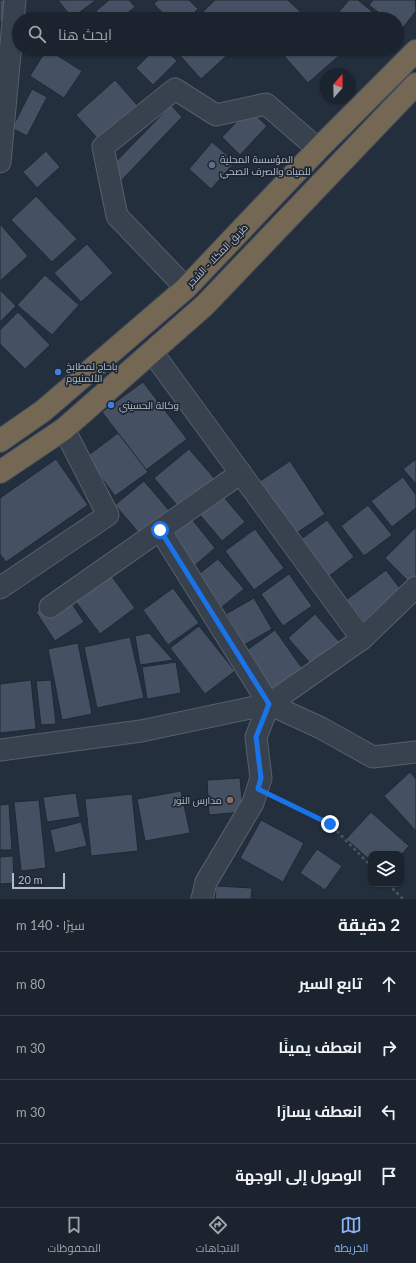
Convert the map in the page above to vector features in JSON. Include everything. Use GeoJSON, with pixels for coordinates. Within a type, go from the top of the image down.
{"type":"FeatureCollection","features":[{"type":"Feature","properties":{"kind":"highway","name":"طريق المكلا - الشحر"},"geometry":{"type":"LineString","coordinates":[[0,441],[43,411],[186,288],[318,149],[416,51]]}},
{"type":"Feature","properties":{"kind":"highway"},"geometry":{"type":"LineString","coordinates":[[0,472],[64,429],[206,305],[416,84]]}},
{"type":"Feature","properties":{"kind":"highway"},"geometry":{"type":"LineString","coordinates":[[186,288],[206,305]]}},
{"type":"Feature","properties":{"kind":"street"},"geometry":{"type":"LineString","coordinates":[[15,12],[16,0]]}},
{"type":"Feature","properties":{"kind":"street"},"geometry":{"type":"LineString","coordinates":[[0,162],[12,40]]}},
{"type":"Feature","properties":{"kind":"street"},"geometry":{"type":"LineString","coordinates":[[186,288],[117,216],[102,146],[175,89],[216,115],[266,104],[318,149]]}},
{"type":"Feature","properties":{"kind":"street"},"geometry":{"type":"LineString","coordinates":[[152,352],[362,639]]}},
{"type":"Feature","properties":{"kind":"street"},"geometry":{"type":"LineString","coordinates":[[0,588],[108,515],[64,429]]}},
{"type":"Feature","properties":{"kind":"street"},"geometry":{"type":"LineString","coordinates":[[50,608],[241,473]]}},
{"type":"Feature","properties":{"kind":"street"},"geometry":{"type":"LineString","coordinates":[[160,530],[269,704],[321,728],[373,757],[416,752]]}},
{"type":"Feature","properties":{"kind":"street"},"geometry":{"type":"LineString","coordinates":[[0,750],[141,731],[269,704],[362,639],[416,587]]}},
{"type":"Feature","properties":{"kind":"street"},"geometry":{"type":"LineString","coordinates":[[202,899],[206,882],[253,803],[258,789],[261,778],[256,737],[269,704]]}},
{"type":"Feature","properties":{"kind":"path"},"geometry":{"type":"LineString","coordinates":[[258,789],[330,824],[368,863]]}},
{"type":"Feature","properties":{"kind":"path"},"geometry":{"type":"LineString","coordinates":[[391,887],[403,899]]}},
{"type":"Feature","properties":{"kind":"building"},"geometry":{"type":"Polygon","coordinates":[[[0,0],[7,0],[4,22],[0,22],[0,0]]]}},
{"type":"Feature","properties":{"kind":"building"},"geometry":{"type":"Polygon","coordinates":[[[58,0],[96,0],[80,12],[67,12],[58,0]]]}},
{"type":"Feature","properties":{"kind":"building"},"geometry":{"type":"Polygon","coordinates":[[[109,0],[129,0],[135,7],[129,12],[96,11],[109,0]]]}},
{"type":"Feature","properties":{"kind":"building"},"geometry":{"type":"Polygon","coordinates":[[[158,0],[189,0],[198,9],[195,12],[161,12],[154,4],[158,0]]]}},
{"type":"Feature","properties":{"kind":"building"},"geometry":{"type":"Polygon","coordinates":[[[215,0],[288,0],[301,12],[203,12],[215,0]]]}},
{"type":"Feature","properties":{"kind":"building"},"geometry":{"type":"Polygon","coordinates":[[[349,0],[358,0],[373,12],[339,12],[349,0]]]}},
{"type":"Feature","properties":{"kind":"building"},"geometry":{"type":"Polygon","coordinates":[[[373,0],[415,0],[416,11],[404,26],[404,12],[378,12],[369,5],[373,0]]]}},
{"type":"Feature","properties":{"kind":"building"},"geometry":{"type":"Polygon","coordinates":[[[43,56],[58,56],[82,71],[64,98],[30,76],[43,56]]]}},
{"type":"Feature","properties":{"kind":"building"},"geometry":{"type":"Polygon","coordinates":[[[148,56],[172,56],[177,61],[153,85],[136,68],[148,56]]]}},
{"type":"Feature","properties":{"kind":"building"},"geometry":{"type":"Polygon","coordinates":[[[180,56],[226,56],[201,79],[180,56]]]}},
{"type":"Feature","properties":{"kind":"building"},"geometry":{"type":"Polygon","coordinates":[[[284,56],[339,56],[325,68],[320,68],[320,72],[308,83],[284,56]]]}},
{"type":"Feature","properties":{"kind":"building"},"geometry":{"type":"Polygon","coordinates":[[[115,80],[139,107],[100,141],[76,115],[115,80]]]}},
{"type":"Feature","properties":{"kind":"building"},"geometry":{"type":"Polygon","coordinates":[[[32,89],[47,97],[27,136],[12,128],[32,89]]]}},
{"type":"Feature","properties":{"kind":"building"},"geometry":{"type":"Polygon","coordinates":[[[171,105],[182,117],[118,184],[106,172],[171,105]]]}},
{"type":"Feature","properties":{"kind":"building"},"geometry":{"type":"Polygon","coordinates":[[[249,109],[267,126],[240,155],[222,137],[249,109]]]}},
{"type":"Feature","properties":{"kind":"building"},"geometry":{"type":"Polygon","coordinates":[[[212,142],[235,162],[211,189],[189,169],[212,142]]]}},
{"type":"Feature","properties":{"kind":"building"},"geometry":{"type":"Polygon","coordinates":[[[46,151],[60,167],[37,188],[23,172],[46,151]]]}},
{"type":"Feature","properties":{"kind":"building"},"geometry":{"type":"Polygon","coordinates":[[[36,196],[77,239],[52,262],[11,220],[36,196]]]}},
{"type":"Feature","properties":{"kind":"building"},"geometry":{"type":"Polygon","coordinates":[[[0,224],[28,256],[0,281],[0,224]]]}},
{"type":"Feature","properties":{"kind":"building"},"geometry":{"type":"Polygon","coordinates":[[[87,244],[113,273],[81,302],[54,273],[87,244]]]}},
{"type":"Feature","properties":{"kind":"building"},"geometry":{"type":"Polygon","coordinates":[[[45,275],[79,305],[52,335],[17,305],[45,275]]]}},
{"type":"Feature","properties":{"kind":"building"},"geometry":{"type":"Polygon","coordinates":[[[0,290],[16,306],[0,322],[0,290]]]}},
{"type":"Feature","properties":{"kind":"building"},"geometry":{"type":"Polygon","coordinates":[[[18,312],[50,345],[25,369],[0,344],[0,330],[18,312]]]}},
{"type":"Feature","properties":{"kind":"building"},"geometry":{"type":"Polygon","coordinates":[[[143,382],[187,439],[146,470],[102,412],[143,382]]]}},
{"type":"Feature","properties":{"kind":"building"},"geometry":{"type":"Polygon","coordinates":[[[118,433],[148,472],[115,496],[86,457],[118,433]]]}},
{"type":"Feature","properties":{"kind":"building"},"geometry":{"type":"Polygon","coordinates":[[[189,449],[215,479],[180,509],[154,478],[189,449]]]}},
{"type":"Feature","properties":{"kind":"building"},"geometry":{"type":"Polygon","coordinates":[[[56,459],[88,505],[6,562],[0,554],[0,498],[56,459]]]}},
{"type":"Feature","properties":{"kind":"building"},"geometry":{"type":"Polygon","coordinates":[[[416,459],[416,484],[403,469],[416,459]]]}},
{"type":"Feature","properties":{"kind":"building"},"geometry":{"type":"Polygon","coordinates":[[[290,461],[325,514],[289,538],[254,485],[290,461]]]}},
{"type":"Feature","properties":{"kind":"building"},"geometry":{"type":"Polygon","coordinates":[[[403,477],[416,495],[416,508],[392,527],[371,501],[403,477]]]}},
{"type":"Feature","properties":{"kind":"building"},"geometry":{"type":"Polygon","coordinates":[[[144,481],[173,515],[144,539],[115,505],[144,481]]]}},
{"type":"Feature","properties":{"kind":"building"},"geometry":{"type":"Polygon","coordinates":[[[223,496],[245,522],[222,541],[200,515],[223,496]]]}},
{"type":"Feature","properties":{"kind":"building"},"geometry":{"type":"Polygon","coordinates":[[[368,505],[392,535],[364,556],[341,526],[368,505]]]}},
{"type":"Feature","properties":{"kind":"building"},"geometry":{"type":"Polygon","coordinates":[[[191,518],[215,548],[186,573],[161,542],[191,518]]]}},
{"type":"Feature","properties":{"kind":"building"},"geometry":{"type":"Polygon","coordinates":[[[327,520],[354,557],[324,580],[296,543],[327,520]]]}},
{"type":"Feature","properties":{"kind":"building"},"geometry":{"type":"Polygon","coordinates":[[[416,527],[416,589],[385,558],[416,527]]]}},
{"type":"Feature","properties":{"kind":"building"},"geometry":{"type":"Polygon","coordinates":[[[255,529],[284,568],[254,590],[225,551],[255,529]]]}},
{"type":"Feature","properties":{"kind":"building"},"geometry":{"type":"Polygon","coordinates":[[[218,559],[244,589],[217,611],[191,580],[218,559]]]}},
{"type":"Feature","properties":{"kind":"building"},"geometry":{"type":"Polygon","coordinates":[[[105,567],[135,608],[100,634],[70,594],[105,567]]]}},
{"type":"Feature","properties":{"kind":"building"},"geometry":{"type":"Polygon","coordinates":[[[386,570],[405,595],[366,625],[346,600],[386,570]]]}},
{"type":"Feature","properties":{"kind":"building"},"geometry":{"type":"Polygon","coordinates":[[[289,574],[312,606],[283,626],[261,594],[289,574]]]}},
{"type":"Feature","properties":{"kind":"building"},"geometry":{"type":"Polygon","coordinates":[[[173,588],[199,623],[168,645],[143,610],[173,588]]]}},
{"type":"Feature","properties":{"kind":"building"},"geometry":{"type":"Polygon","coordinates":[[[65,593],[84,622],[55,641],[36,612],[65,593]]]}},
{"type":"Feature","properties":{"kind":"building"},"geometry":{"type":"Polygon","coordinates":[[[254,598],[272,629],[244,645],[226,614],[254,598]]]}},
{"type":"Feature","properties":{"kind":"building"},"geometry":{"type":"Polygon","coordinates":[[[315,614],[344,647],[317,671],[288,638],[315,614]]]}},
{"type":"Feature","properties":{"kind":"building"},"geometry":{"type":"Polygon","coordinates":[[[199,626],[235,671],[205,694],[170,648],[199,626]]]}},
{"type":"Feature","properties":{"kind":"building"},"geometry":{"type":"Polygon","coordinates":[[[275,630],[304,671],[274,692],[244,652],[275,630]]]}},
{"type":"Feature","properties":{"kind":"building"},"geometry":{"type":"Polygon","coordinates":[[[149,633],[173,660],[140,665],[135,636],[149,633]]]}},
{"type":"Feature","properties":{"kind":"building"},"geometry":{"type":"Polygon","coordinates":[[[130,637],[144,698],[97,708],[84,647],[130,637]]]}},
{"type":"Feature","properties":{"kind":"building"},"geometry":{"type":"Polygon","coordinates":[[[78,643],[92,714],[62,720],[48,649],[78,643]]]}},
{"type":"Feature","properties":{"kind":"building"},"geometry":{"type":"Polygon","coordinates":[[[176,662],[181,693],[147,699],[142,667],[176,662]]]}},
{"type":"Feature","properties":{"kind":"building"},"geometry":{"type":"Polygon","coordinates":[[[31,680],[36,729],[0,733],[0,684],[31,680]]]}},
{"type":"Feature","properties":{"kind":"building"},"geometry":{"type":"Polygon","coordinates":[[[51,680],[56,724],[41,725],[36,681],[51,680]]]}},
{"type":"Feature","properties":{"kind":"building"},"geometry":{"type":"Polygon","coordinates":[[[410,772],[416,779],[416,831],[384,796],[410,772]]]}},
{"type":"Feature","properties":{"kind":"building"},"geometry":{"type":"Polygon","coordinates":[[[240,778],[243,812],[209,815],[207,780],[240,778]]]}},
{"type":"Feature","properties":{"kind":"building"},"geometry":{"type":"Polygon","coordinates":[[[181,791],[190,833],[145,841],[137,799],[181,791]]]}},
{"type":"Feature","properties":{"kind":"building"},"geometry":{"type":"Polygon","coordinates":[[[76,793],[80,817],[47,822],[43,797],[76,793]]]}},
{"type":"Feature","properties":{"kind":"building"},"geometry":{"type":"Polygon","coordinates":[[[132,794],[138,851],[91,856],[85,799],[132,794]]]}},
{"type":"Feature","properties":{"kind":"building"},"geometry":{"type":"Polygon","coordinates":[[[39,800],[46,868],[21,871],[14,802],[39,800]]]}},
{"type":"Feature","properties":{"kind":"building"},"geometry":{"type":"Polygon","coordinates":[[[9,804],[12,850],[0,850],[0,805],[9,804]]]}},
{"type":"Feature","properties":{"kind":"building"},"geometry":{"type":"Polygon","coordinates":[[[371,812],[409,846],[404,852],[368,851],[368,858],[346,839],[371,812]]]}},
{"type":"Feature","properties":{"kind":"building"},"geometry":{"type":"Polygon","coordinates":[[[261,820],[304,843],[283,882],[240,858],[261,820]]]}},
{"type":"Feature","properties":{"kind":"building"},"geometry":{"type":"Polygon","coordinates":[[[81,822],[87,846],[55,853],[50,830],[81,822]]]}},
{"type":"Feature","properties":{"kind":"building"},"geometry":{"type":"Polygon","coordinates":[[[317,849],[342,866],[325,890],[300,873],[317,849]]]}},
{"type":"Feature","properties":{"kind":"building"},"geometry":{"type":"Polygon","coordinates":[[[13,856],[14,883],[0,884],[0,857],[13,856]]]}},
{"type":"Feature","properties":{"kind":"building"},"geometry":{"type":"Polygon","coordinates":[[[216,886],[252,888],[251,899],[215,899],[216,886]]]}},
{"type":"Feature","properties":{"kind":"place","name":"المؤسسة المحلية للمياه والصرف الصحي"},"geometry":{"type":"Point","coordinates":[212,165]}},
{"type":"Feature","properties":{"kind":"place","name":"باحاج لمطابخ الألمنيوم"},"geometry":{"type":"Point","coordinates":[58,372]}},
{"type":"Feature","properties":{"kind":"place","name":"وكالة الحسيني"},"geometry":{"type":"Point","coordinates":[111,405]}},
{"type":"Feature","properties":{"kind":"place","name":"مدارس النور"},"geometry":{"type":"Point","coordinates":[230,800]}},
{"type":"Feature","properties":{"kind":"route"},"geometry":{"type":"LineString","coordinates":[[160,530],[269,704],[256,737],[261,778],[258,789],[330,824]]}}]}
